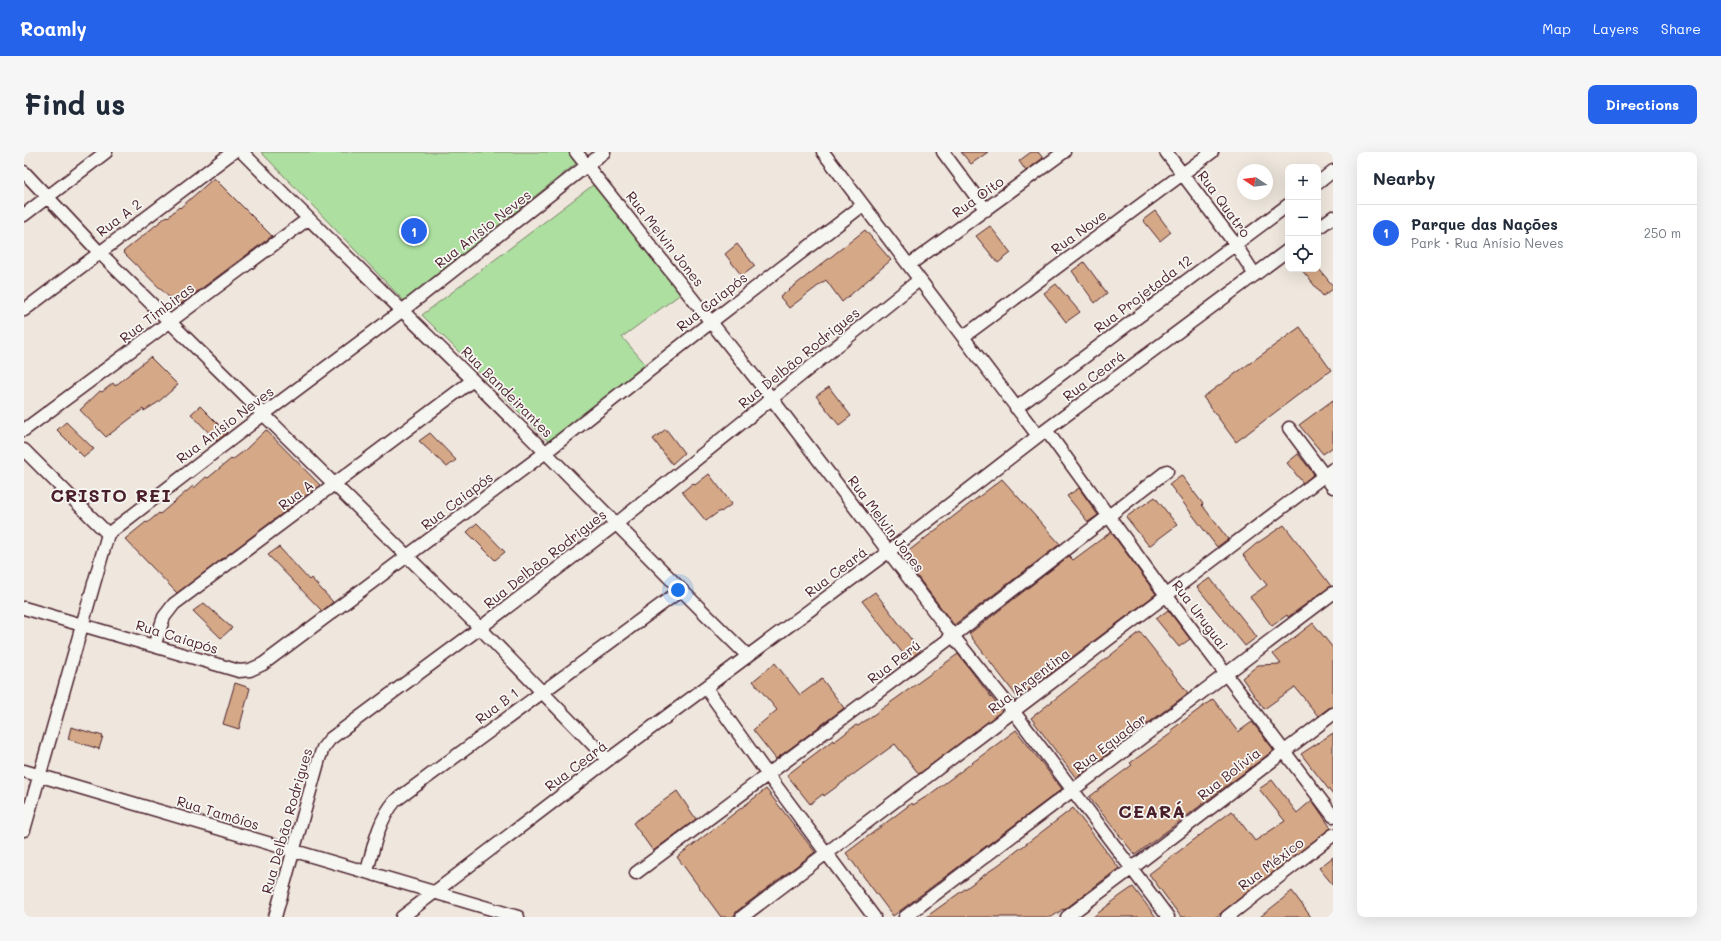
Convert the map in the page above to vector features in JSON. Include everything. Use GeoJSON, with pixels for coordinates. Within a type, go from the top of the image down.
{"type":"FeatureCollection","features":[{"type":"Feature","properties":{"kind":"street"},"geometry":{"type":"LineString","coordinates":[[24,214],[106,152]]}},
{"type":"Feature","properties":{"kind":"street","name":"Rua A 2"},"geometry":{"type":"LineString","coordinates":[[24,310],[233,152]]}},
{"type":"Feature","properties":{"kind":"street","name":"Rua Bandeirantes"},"geometry":{"type":"LineString","coordinates":[[242,152],[308,219],[403,310],[546,452],[680,590],[748,656]]}},
{"type":"Feature","properties":{"kind":"street","name":"Rua Melvin Jones"},"geometry":{"type":"LineString","coordinates":[[576,152],[772,399],[888,552],[1014,712],[1168,917]]}},
{"type":"Feature","properties":{"kind":"street","name":"Rua Anísio Neves"},"geometry":{"type":"LineString","coordinates":[[108,534],[264,414],[403,310],[604,152]]}},
{"type":"Feature","properties":{"kind":"street","name":"Rua Uruguai"},"geometry":{"type":"LineString","coordinates":[[823,152],[1016,408],[1042,433],[1109,516],[1166,595],[1333,816]]}},
{"type":"Feature","properties":{"kind":"street"},"geometry":{"type":"LineString","coordinates":[[943,152],[986,210]]}},
{"type":"Feature","properties":{"kind":"street","name":"Rua Quatro"},"geometry":{"type":"LineString","coordinates":[[1166,152],[1235,244],[1255,275]]}},
{"type":"Feature","properties":{"kind":"street","name":"Rua Nove"},"geometry":{"type":"LineString","coordinates":[[963,336],[1212,152]]}},
{"type":"Feature","properties":{"kind":"street","name":"Rua Oito"},"geometry":{"type":"LineString","coordinates":[[909,265],[986,210],[1059,153]]}},
{"type":"Feature","properties":{"kind":"street"},"geometry":{"type":"LineString","coordinates":[[24,172],[99,252],[334,485],[408,556],[608,760]]}},
{"type":"Feature","properties":{"kind":"street"},"geometry":{"type":"LineString","coordinates":[[1321,181],[1333,172]]}},
{"type":"Feature","properties":{"kind":"street","name":"Rua Caiapós"},"geometry":{"type":"LineString","coordinates":[[24,608],[239,671],[250,670],[262,664],[546,452],[863,205]]}},
{"type":"Feature","properties":{"kind":"street","name":"Rua Projetada 12"},"geometry":{"type":"LineString","coordinates":[[1016,408],[1285,207]]}},
{"type":"Feature","properties":{"kind":"street"},"geometry":{"type":"LineString","coordinates":[[1321,226],[1333,217]]}},
{"type":"Feature","properties":{"kind":"street","name":"Rua Timbiras"},"geometry":{"type":"LineString","coordinates":[[24,430],[308,219]]}},
{"type":"Feature","properties":{"kind":"street","name":"Rua Ceará"},"geometry":{"type":"LineString","coordinates":[[402,917],[608,760],[888,552],[1042,433],[1285,252]]}},
{"type":"Feature","properties":{"kind":"street","name":"Rua Delbão Rodrigues"},"geometry":{"type":"LineString","coordinates":[[275,917],[319,759],[323,748],[330,739],[480,628],[616,524],[919,280]]}},
{"type":"Feature","properties":{"kind":"street","name":"Rua A"},"geometry":{"type":"LineString","coordinates":[[154,646],[164,617],[174,604],[473,380]]}},
{"type":"Feature","properties":{"kind":"street"},"geometry":{"type":"LineString","coordinates":[[1289,428],[1329,472],[1333,487]]}},
{"type":"Feature","properties":{"kind":"street"},"geometry":{"type":"LineString","coordinates":[[24,450],[108,534],[24,830]]}},
{"type":"Feature","properties":{"kind":"street","name":"Rua Perú"},"geometry":{"type":"LineString","coordinates":[[636,873],[953,636],[1167,471]]}},
{"type":"Feature","properties":{"kind":"street","name":"Rua Argentina"},"geometry":{"type":"LineString","coordinates":[[742,917],[1329,472]]}},
{"type":"Feature","properties":{"kind":"street","name":"Rua B 1"},"geometry":{"type":"LineString","coordinates":[[366,871],[380,825],[386,812],[395,801],[680,590]]}},
{"type":"Feature","properties":{"kind":"street","name":"Rua Equador"},"geometry":{"type":"LineString","coordinates":[[905,917],[1333,593]]}},
{"type":"Feature","properties":{"kind":"street"},"geometry":{"type":"LineString","coordinates":[[706,688],[768,775],[874,917]]}},
{"type":"Feature","properties":{"kind":"street","name":"Rua Bolívia"},"geometry":{"type":"LineString","coordinates":[[1067,917],[1333,714]]}},
{"type":"Feature","properties":{"kind":"street","name":"Rua Tamôios"},"geometry":{"type":"LineString","coordinates":[[24,771],[294,852],[366,871],[517,917]]}},
{"type":"Feature","properties":{"kind":"street","name":"Rua México"},"geometry":{"type":"LineString","coordinates":[[1227,917],[1333,836]]}},
{"type":"Feature","properties":{"kind":"green space"},"geometry":{"type":"Polygon","coordinates":[[[261,152],[569,152],[578,162],[404,301],[261,152]]]}},
{"type":"Feature","properties":{"kind":"green space"},"geometry":{"type":"Polygon","coordinates":[[[593,185],[682,293],[622,337],[648,367],[549,442],[422,315],[593,185]]]}},
{"type":"Feature","properties":{"kind":"building"},"geometry":{"type":"Polygon","coordinates":[[[961,152],[988,152],[971,164],[961,152]]]}},
{"type":"Feature","properties":{"kind":"building"},"geometry":{"type":"Polygon","coordinates":[[[1031,152],[1038,152],[1043,158],[1026,171],[1019,161],[1031,152]]]}},
{"type":"Feature","properties":{"kind":"building"},"geometry":{"type":"Polygon","coordinates":[[[214,178],[272,236],[178,306],[123,252],[167,216],[168,217],[179,207],[180,208],[214,178]]]}},
{"type":"Feature","properties":{"kind":"building"},"geometry":{"type":"Polygon","coordinates":[[[1155,211],[1171,232],[1160,241],[1143,220],[1155,211]]]}},
{"type":"Feature","properties":{"kind":"building"},"geometry":{"type":"Polygon","coordinates":[[[990,226],[1011,253],[998,263],[976,236],[990,226]]]}},
{"type":"Feature","properties":{"kind":"building"},"geometry":{"type":"Polygon","coordinates":[[[865,230],[891,260],[842,302],[826,280],[789,308],[780,297],[865,230]]]}},
{"type":"Feature","properties":{"kind":"building"},"geometry":{"type":"Polygon","coordinates":[[[737,244],[755,266],[742,276],[725,254],[737,244]]]}},
{"type":"Feature","properties":{"kind":"building"},"geometry":{"type":"Polygon","coordinates":[[[1084,262],[1107,293],[1095,303],[1072,271],[1084,262]]]}},
{"type":"Feature","properties":{"kind":"building"},"geometry":{"type":"Polygon","coordinates":[[[1321,271],[1333,286],[1333,289],[1323,296],[1303,272],[1321,271]]]}},
{"type":"Feature","properties":{"kind":"building"},"geometry":{"type":"Polygon","coordinates":[[[1056,284],[1080,312],[1066,322],[1044,293],[1056,284]]]}},
{"type":"Feature","properties":{"kind":"building"},"geometry":{"type":"Polygon","coordinates":[[[1300,327],[1331,370],[1236,442],[1203,397],[1300,327]]]}},
{"type":"Feature","properties":{"kind":"building"},"geometry":{"type":"Polygon","coordinates":[[[150,357],[178,385],[157,403],[144,411],[143,409],[106,437],[80,410],[100,391],[102,392],[113,383],[115,386],[150,357]]]}},
{"type":"Feature","properties":{"kind":"building"},"geometry":{"type":"Polygon","coordinates":[[[829,387],[851,416],[839,425],[816,396],[829,387]]]}},
{"type":"Feature","properties":{"kind":"building"},"geometry":{"type":"Polygon","coordinates":[[[1333,400],[1333,447],[1323,454],[1299,425],[1333,400]]]}},
{"type":"Feature","properties":{"kind":"building"},"geometry":{"type":"Polygon","coordinates":[[[200,406],[227,433],[217,441],[191,414],[200,406]]]}},
{"type":"Feature","properties":{"kind":"building"},"geometry":{"type":"Polygon","coordinates":[[[66,422],[94,449],[84,457],[57,430],[66,422]]]}},
{"type":"Feature","properties":{"kind":"building"},"geometry":{"type":"Polygon","coordinates":[[[666,429],[684,453],[672,464],[653,439],[666,429]]]}},
{"type":"Feature","properties":{"kind":"building"},"geometry":{"type":"Polygon","coordinates":[[[266,430],[320,485],[177,593],[125,539],[146,522],[147,523],[159,513],[160,514],[193,486],[194,488],[206,477],[208,478],[231,459],[232,460],[244,451],[266,430]]]}},
{"type":"Feature","properties":{"kind":"building"},"geometry":{"type":"Polygon","coordinates":[[[430,433],[456,460],[447,467],[419,441],[430,433]]]}},
{"type":"Feature","properties":{"kind":"building"},"geometry":{"type":"Polygon","coordinates":[[[1298,454],[1314,474],[1303,483],[1287,463],[1298,454]]]}},
{"type":"Feature","properties":{"kind":"building"},"geometry":{"type":"Polygon","coordinates":[[[709,474],[732,504],[706,521],[682,492],[693,483],[695,485],[709,474]]]}},
{"type":"Feature","properties":{"kind":"building"},"geometry":{"type":"Polygon","coordinates":[[[1181,475],[1228,539],[1217,547],[1169,484],[1181,475]]]}},
{"type":"Feature","properties":{"kind":"building"},"geometry":{"type":"Polygon","coordinates":[[[1002,479],[1060,544],[954,625],[902,556],[1002,479]]]}},
{"type":"Feature","properties":{"kind":"building"},"geometry":{"type":"Polygon","coordinates":[[[1079,488],[1098,515],[1088,522],[1067,496],[1079,488]]]}},
{"type":"Feature","properties":{"kind":"building"},"geometry":{"type":"Polygon","coordinates":[[[1155,497],[1177,525],[1149,546],[1126,517],[1155,497]]]}},
{"type":"Feature","properties":{"kind":"building"},"geometry":{"type":"Polygon","coordinates":[[[477,523],[505,552],[495,560],[467,532],[477,523]]]}},
{"type":"Feature","properties":{"kind":"building"},"geometry":{"type":"Polygon","coordinates":[[[1284,525],[1331,586],[1288,617],[1287,615],[1272,626],[1250,597],[1267,585],[1243,555],[1256,544],[1284,525]]]}},
{"type":"Feature","properties":{"kind":"building"},"geometry":{"type":"Polygon","coordinates":[[[1111,532],[1156,594],[1018,698],[969,634],[1069,556],[1073,560],[1111,532]]]}},
{"type":"Feature","properties":{"kind":"building"},"geometry":{"type":"Polygon","coordinates":[[[279,547],[309,580],[311,578],[333,602],[322,611],[268,555],[279,547]]]}},
{"type":"Feature","properties":{"kind":"building"},"geometry":{"type":"Polygon","coordinates":[[[1210,578],[1257,637],[1245,646],[1197,587],[1210,578]]]}},
{"type":"Feature","properties":{"kind":"building"},"geometry":{"type":"Polygon","coordinates":[[[875,592],[920,651],[908,660],[862,601],[875,592]]]}},
{"type":"Feature","properties":{"kind":"building"},"geometry":{"type":"Polygon","coordinates":[[[204,603],[232,628],[221,638],[193,611],[204,603]]]}},
{"type":"Feature","properties":{"kind":"building"},"geometry":{"type":"Polygon","coordinates":[[[1168,610],[1190,639],[1179,647],[1156,619],[1168,610]]]}},
{"type":"Feature","properties":{"kind":"building"},"geometry":{"type":"Polygon","coordinates":[[[1313,623],[1333,648],[1333,705],[1318,716],[1295,687],[1264,709],[1242,678],[1258,665],[1281,664],[1273,654],[1313,623]]]}},
{"type":"Feature","properties":{"kind":"building"},"geometry":{"type":"Polygon","coordinates":[[[1140,632],[1188,693],[1076,778],[1031,718],[1140,632]]]}},
{"type":"Feature","properties":{"kind":"building"},"geometry":{"type":"Polygon","coordinates":[[[958,654],[1002,711],[919,774],[895,744],[824,796],[823,794],[810,804],[787,775],[833,740],[834,742],[856,725],[858,726],[958,654]]]}},
{"type":"Feature","properties":{"kind":"building"},"geometry":{"type":"Polygon","coordinates":[[[775,663],[800,695],[822,679],[844,708],[776,759],[753,730],[777,710],[753,681],[775,663]]]}},
{"type":"Feature","properties":{"kind":"building"},"geometry":{"type":"Polygon","coordinates":[[[235,683],[250,688],[239,729],[223,724],[235,683]]]}},
{"type":"Feature","properties":{"kind":"building"},"geometry":{"type":"Polygon","coordinates":[[[1213,699],[1238,732],[1252,722],[1274,750],[1135,855],[1089,797],[1132,765],[1130,763],[1173,732],[1171,730],[1213,699]]]}},
{"type":"Feature","properties":{"kind":"building"},"geometry":{"type":"Polygon","coordinates":[[[71,727],[103,736],[99,749],[68,739],[71,727]]]}},
{"type":"Feature","properties":{"kind":"building"},"geometry":{"type":"Polygon","coordinates":[[[1016,730],[1062,789],[893,916],[846,853],[912,803],[913,805],[929,795],[1016,730]]]}},
{"type":"Feature","properties":{"kind":"building"},"geometry":{"type":"Polygon","coordinates":[[[1333,733],[1333,795],[1301,754],[1333,733]]]}},
{"type":"Feature","properties":{"kind":"building"},"geometry":{"type":"Polygon","coordinates":[[[1272,780],[1297,813],[1312,800],[1331,828],[1216,917],[1181,917],[1149,874],[1232,811],[1255,841],[1285,821],[1259,789],[1272,780]]]}},
{"type":"Feature","properties":{"kind":"building"},"geometry":{"type":"Polygon","coordinates":[[[766,789],[815,852],[737,911],[733,917],[721,917],[677,857],[766,789]]]}},
{"type":"Feature","properties":{"kind":"building"},"geometry":{"type":"Polygon","coordinates":[[[677,791],[696,819],[653,851],[633,823],[677,791]]]}},
{"type":"Feature","properties":{"kind":"building"},"geometry":{"type":"Polygon","coordinates":[[[1073,808],[1119,868],[1064,910],[1063,909],[1052,917],[926,917],[1005,860],[1073,808]]]}},
{"type":"Feature","properties":{"kind":"building"},"geometry":{"type":"Polygon","coordinates":[[[1333,857],[1333,885],[1319,868],[1333,857]]]}},
{"type":"Feature","properties":{"kind":"building"},"geometry":{"type":"Polygon","coordinates":[[[1133,887],[1156,917],[1093,917],[1120,896],[1133,887]]]}},
{"type":"Feature","properties":{"kind":"building"},"geometry":{"type":"Polygon","coordinates":[[[1292,891],[1311,917],[1260,917],[1280,901],[1292,891]]]}},
{"type":"Feature","properties":{"kind":"place","name":"Parque das Nações"},"geometry":{"type":"Point","coordinates":[414,231]}},
{"type":"Feature","properties":{"kind":"district","name":"CRISTO REI"},"geometry":{"type":"Point","coordinates":[111,496]}},
{"type":"Feature","properties":{"kind":"district","name":"CEARÁ"},"geometry":{"type":"Point","coordinates":[1152,812]}}]}
